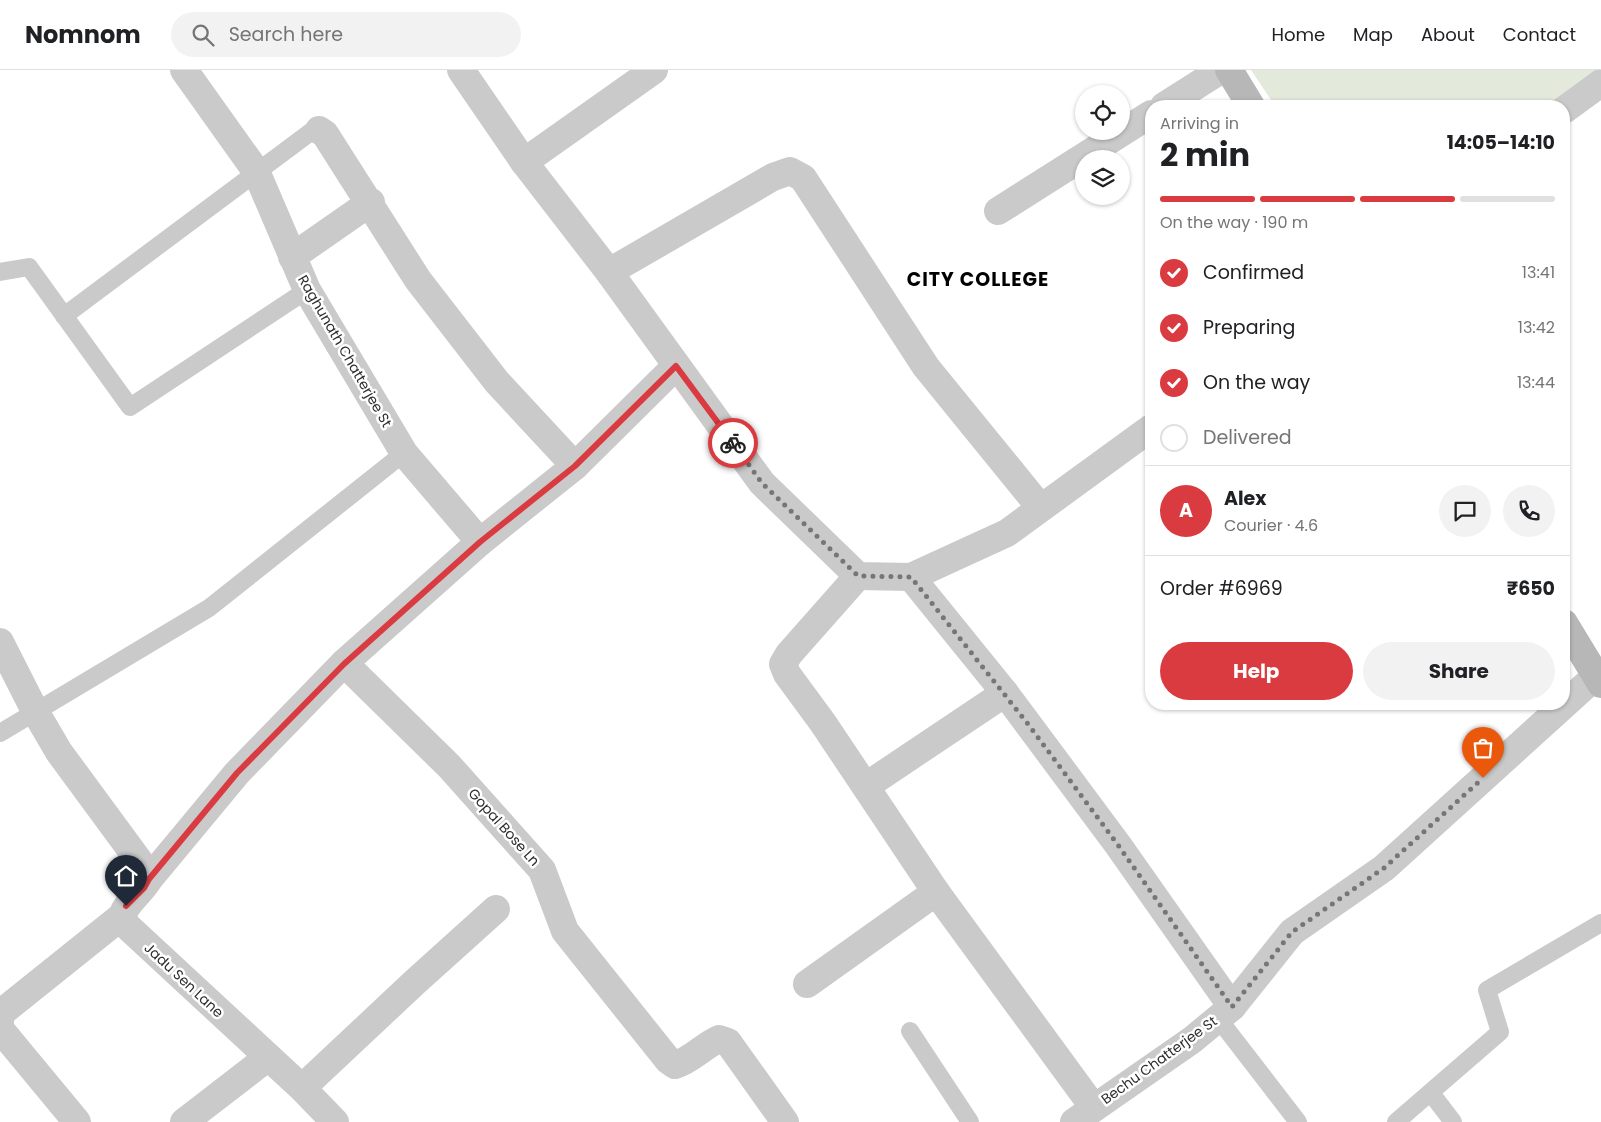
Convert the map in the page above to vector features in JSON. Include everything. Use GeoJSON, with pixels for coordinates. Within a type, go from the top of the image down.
{"type":"FeatureCollection","features":[{"type":"Feature","properties":{"kind":"main road"},"geometry":{"type":"LineString","coordinates":[[1229,70],[1246,100]]}},
{"type":"Feature","properties":{"kind":"main road"},"geometry":{"type":"LineString","coordinates":[[1570,633],[1599,680]]}},
{"type":"Feature","properties":{"kind":"street","name":"Raghunath Chatterjee St"},"geometry":{"type":"LineString","coordinates":[[184,70],[256,171],[307,290],[404,453],[480,542]]}},
{"type":"Feature","properties":{"kind":"street"},"geometry":{"type":"LineString","coordinates":[[461,70],[524,162],[609,272],[762,483],[858,576],[911,577],[1007,534],[1040,507],[1145,432]]}},
{"type":"Feature","properties":{"kind":"street"},"geometry":{"type":"LineString","coordinates":[[524,162],[654,70]]}},
{"type":"Feature","properties":{"kind":"street"},"geometry":{"type":"LineString","coordinates":[[1174,100],[1222,70]]}},
{"type":"Feature","properties":{"kind":"street"},"geometry":{"type":"LineString","coordinates":[[1570,106],[1601,83]]}},
{"type":"Feature","properties":{"kind":"street"},"geometry":{"type":"LineString","coordinates":[[998,211],[1145,118]]}},
{"type":"Feature","properties":{"kind":"street"},"geometry":{"type":"LineString","coordinates":[[319,130],[325,134],[370,202],[418,280],[497,382],[575,466]]}},
{"type":"Feature","properties":{"kind":"street"},"geometry":{"type":"LineString","coordinates":[[609,272],[773,177],[790,171],[803,178],[926,367],[1040,507]]}},
{"type":"Feature","properties":{"kind":"street"},"geometry":{"type":"LineString","coordinates":[[292,257],[370,202]]}},
{"type":"Feature","properties":{"kind":"street"},"geometry":{"type":"LineString","coordinates":[[0,1021],[1,1013],[122,916],[126,906],[144,888],[149,879],[237,773],[344,664],[480,542],[575,466],[676,366]]}},
{"type":"Feature","properties":{"kind":"street"},"geometry":{"type":"LineString","coordinates":[[858,576],[809,630],[784,664],[787,674],[866,786],[1084,1115]]}},
{"type":"Feature","properties":{"kind":"street"},"geometry":{"type":"LineString","coordinates":[[911,577],[1005,693],[1118,845],[1225,1012]]}},
{"type":"Feature","properties":{"kind":"street"},"geometry":{"type":"LineString","coordinates":[[0,642],[35,711],[59,752],[145,869],[149,879]]}},
{"type":"Feature","properties":{"kind":"street","name":"Gopal Bose Ln"},"geometry":{"type":"LineString","coordinates":[[344,664],[449,766],[542,870],[565,931],[668,1060],[675,1065],[685,1062],[708,1044],[719,1039],[728,1042],[786,1122]]}},
{"type":"Feature","properties":{"kind":"street","name":"Bechu Chatterjee St"},"geometry":{"type":"LineString","coordinates":[[1570,705],[1599,680]]}},
{"type":"Feature","properties":{"kind":"street"},"geometry":{"type":"LineString","coordinates":[[866,786],[1005,693]]}},
{"type":"Feature","properties":{"kind":"street","name":"Bechu Chatterjee St"},"geometry":{"type":"LineString","coordinates":[[1084,1115],[1192,1040],[1225,1012],[1292,932],[1384,868],[1565,710]]}},
{"type":"Feature","properties":{"kind":"street"},"geometry":{"type":"LineString","coordinates":[[807,984],[936,892]]}},
{"type":"Feature","properties":{"kind":"street"},"geometry":{"type":"LineString","coordinates":[[302,1088],[496,909]]}},
{"type":"Feature","properties":{"kind":"street","name":"Jadu Sen Lane"},"geometry":{"type":"LineString","coordinates":[[122,916],[127,926],[267,1058],[302,1088],[335,1122]]}},
{"type":"Feature","properties":{"kind":"street"},"geometry":{"type":"LineString","coordinates":[[0,1029],[77,1122]]}},
{"type":"Feature","properties":{"kind":"street"},"geometry":{"type":"LineString","coordinates":[[184,1122],[267,1058]]}},
{"type":"Feature","properties":{"kind":"lane"},"geometry":{"type":"LineString","coordinates":[[64,316],[256,171],[312,131],[319,130]]}},
{"type":"Feature","properties":{"kind":"lane"},"geometry":{"type":"LineString","coordinates":[[0,272],[29,268],[130,407],[307,290]]}},
{"type":"Feature","properties":{"kind":"lane"},"geometry":{"type":"LineString","coordinates":[[0,733],[208,608],[404,453]]}},
{"type":"Feature","properties":{"kind":"lane"},"geometry":{"type":"LineString","coordinates":[[1396,1122],[1500,1032],[1487,990],[1601,923]]}},
{"type":"Feature","properties":{"kind":"lane"},"geometry":{"type":"LineString","coordinates":[[1225,1012],[1298,1122]]}},
{"type":"Feature","properties":{"kind":"lane"},"geometry":{"type":"LineString","coordinates":[[910,1031],[970,1122]]}},
{"type":"Feature","properties":{"kind":"lane"},"geometry":{"type":"LineString","coordinates":[[1431,1093],[1453,1122]]}},
{"type":"Feature","properties":{"kind":"shaded area"},"geometry":{"type":"Polygon","coordinates":[[[1251,70],[1601,70],[1570,100],[1271,100],[1251,70]]]}},
{"type":"Feature","properties":{"kind":"way so far"},"geometry":{"type":"LineString","coordinates":[[733,443],[762,483],[858,576],[911,577],[1005,693],[1118,845],[1232,1007],[1292,932],[1384,868],[1483,778]]}},
{"type":"Feature","properties":{"kind":"district","name":"CITY COLLEGE"},"geometry":{"type":"Point","coordinates":[978,279]}},
{"type":"Feature","properties":{"kind":"route"},"geometry":{"type":"LineString","coordinates":[[126,906],[144,888],[149,879],[237,773],[344,664],[480,542],[575,466],[676,366],[733,443]]}}]}
